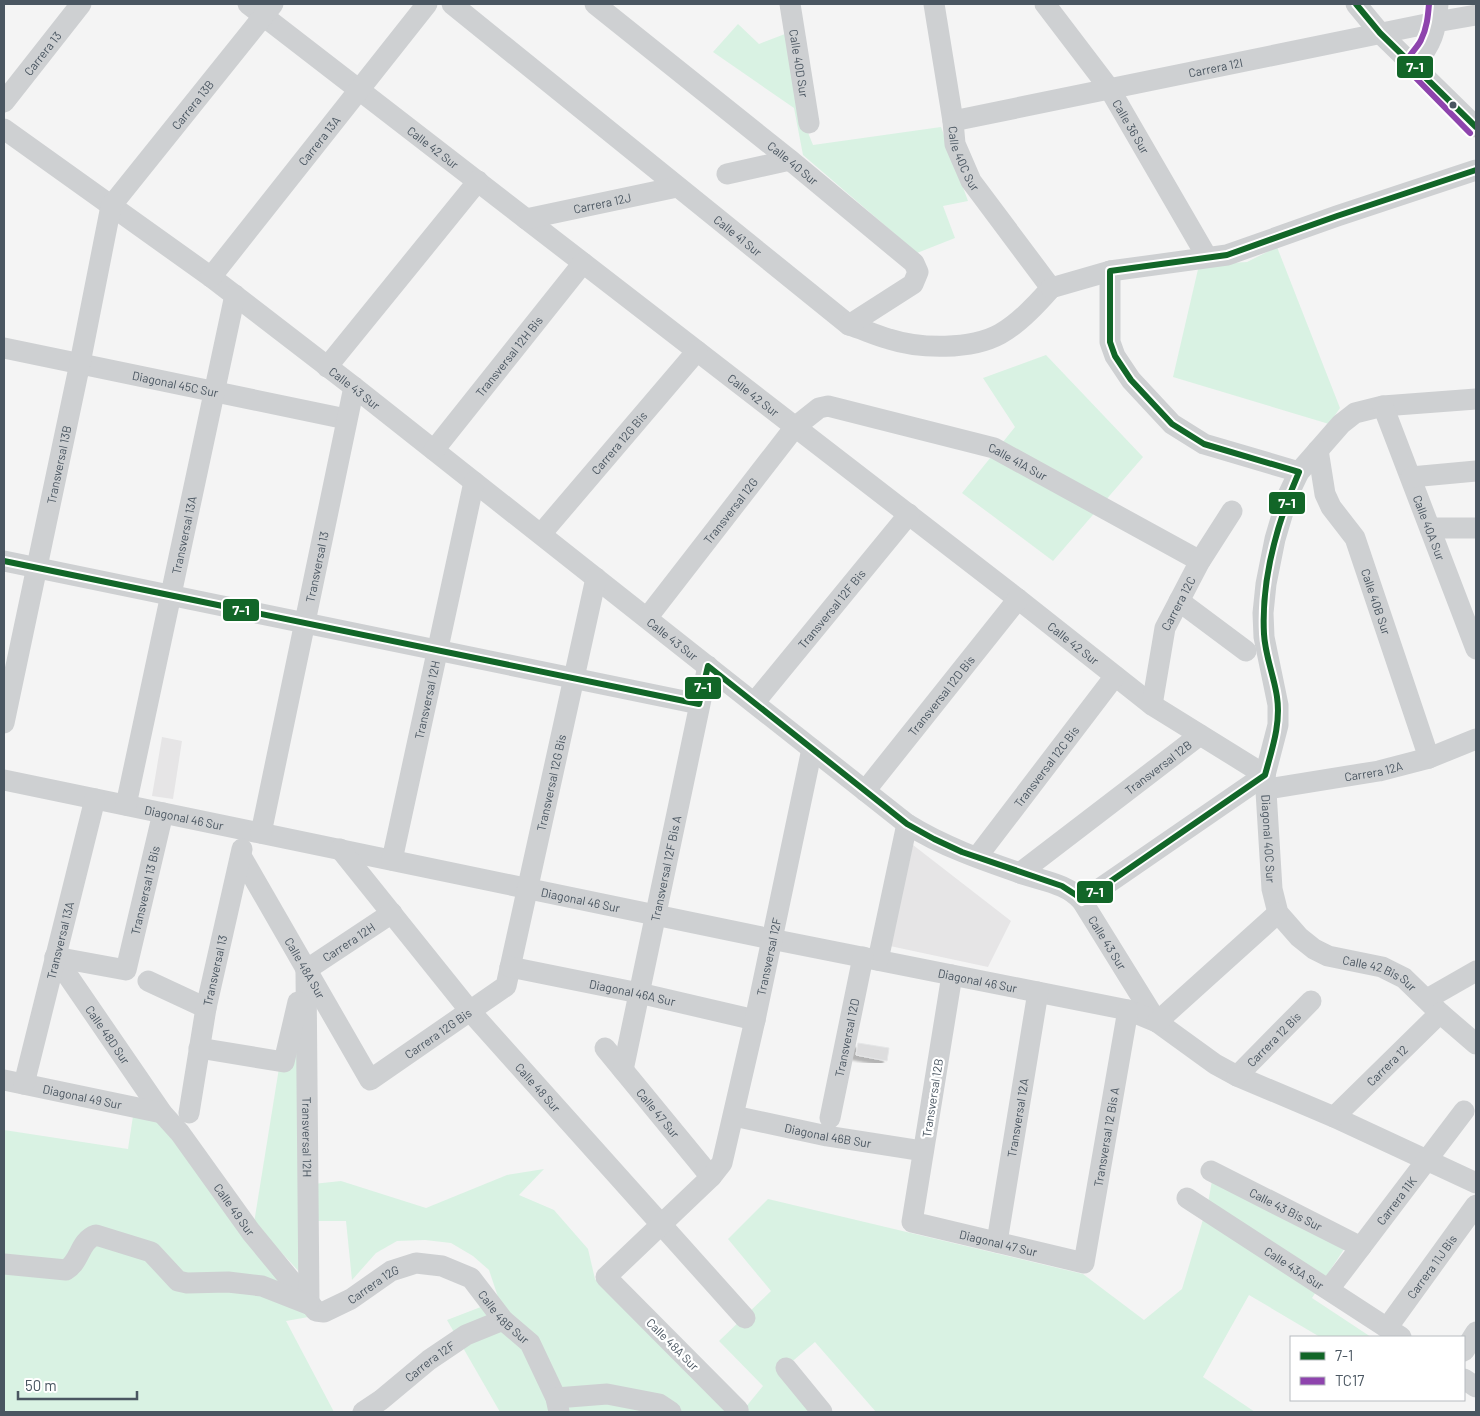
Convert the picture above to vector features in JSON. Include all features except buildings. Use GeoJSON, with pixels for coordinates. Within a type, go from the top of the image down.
{"type":"FeatureCollection","features":[{"type":"Feature","properties":{"kind":"street","name":"Carrera 13"},"geometry":{"type":"LineString","coordinates":[[4,102],[81,4]]}},
{"type":"Feature","properties":{"kind":"street","name":"Carrera 13A"},"geometry":{"type":"LineString","coordinates":[[211,277],[427,4]]}},
{"type":"Feature","properties":{"kind":"street","name":"Calle 41 Sur"},"geometry":{"type":"LineString","coordinates":[[452,4],[849,324],[890,340],[923,345],[963,346],[1000,334],[1032,309],[1052,288]]}},
{"type":"Feature","properties":{"kind":"street","name":"Calle 40 Sur"},"geometry":{"type":"LineString","coordinates":[[595,4],[914,262],[918,272],[913,284],[849,324]]}},
{"type":"Feature","properties":{"kind":"street","name":"Calle 40D Sur"},"geometry":{"type":"LineString","coordinates":[[790,4],[809,123]]}},
{"type":"Feature","properties":{"kind":"street","name":"Calle 40C Sur"},"geometry":{"type":"LineString","coordinates":[[934,4],[955,144],[971,181],[1052,288]]}},
{"type":"Feature","properties":{"kind":"street","name":"Calle 36 Sur"},"geometry":{"type":"LineString","coordinates":[[1045,4],[1109,88],[1207,257]]}},
{"type":"Feature","properties":{"kind":"street"},"geometry":{"type":"LineString","coordinates":[[1356,4],[1380,33],[1476,127]]}},
{"type":"Feature","properties":{"kind":"street","name":"Calle 42 Sur"},"geometry":{"type":"LineString","coordinates":[[262,8],[359,89],[1018,599],[1152,705],[1200,735],[1266,782]]}},
{"type":"Feature","properties":{"kind":"street","name":"Carrera 13B"},"geometry":{"type":"LineString","coordinates":[[112,206],[262,8]]}},
{"type":"Feature","properties":{"kind":"street"},"geometry":{"type":"LineString","coordinates":[[1414,65],[1430,45],[1437,13]]}},
{"type":"Feature","properties":{"kind":"street","name":"Carrera 12I"},"geometry":{"type":"LineString","coordinates":[[953,121],[1380,33],[1437,13],[1476,15]]}},
{"type":"Feature","properties":{"kind":"street","name":"Calle 43 Sur"},"geometry":{"type":"LineString","coordinates":[[4,129],[235,295],[907,824],[931,838],[977,857],[1070,890],[1082,901],[1157,1022],[1215,1064],[1237,1076],[1334,1117],[1476,1182]]}},
{"type":"Feature","properties":{"kind":"street"},"geometry":{"type":"LineString","coordinates":[[726,174],[790,160]]}},
{"type":"Feature","properties":{"kind":"street"},"geometry":{"type":"LineString","coordinates":[[1052,288],[1110,271],[1228,255],[1337,216],[1476,170]]}},
{"type":"Feature","properties":{"kind":"street"},"geometry":{"type":"LineString","coordinates":[[327,367],[478,181]]}},
{"type":"Feature","properties":{"kind":"street","name":"Carrera 12J"},"geometry":{"type":"LineString","coordinates":[[526,219],[677,187]]}},
{"type":"Feature","properties":{"kind":"street","name":"Transversal 13B"},"geometry":{"type":"LineString","coordinates":[[4,722],[112,206]]}},
{"type":"Feature","properties":{"kind":"street","name":"Transversal 12H Bis"},"geometry":{"type":"LineString","coordinates":[[434,450],[583,262]]}},
{"type":"Feature","properties":{"kind":"street"},"geometry":{"type":"LineString","coordinates":[[1110,271],[1110,342],[1115,356],[1132,380],[1172,424],[1204,444],[1299,472],[1341,424],[1355,413],[1383,406],[1476,399]]}},
{"type":"Feature","properties":{"kind":"street","name":"Transversal 13A"},"geometry":{"type":"LineString","coordinates":[[126,805],[235,295]]}},
{"type":"Feature","properties":{"kind":"street","name":"Diagonal 45C Sur"},"geometry":{"type":"LineString","coordinates":[[4,348],[346,419]]}},
{"type":"Feature","properties":{"kind":"street","name":"Carrera 12G Bis"},"geometry":{"type":"LineString","coordinates":[[540,534],[697,351]]}},
{"type":"Feature","properties":{"kind":"street","name":"Transversal 13"},"geometry":{"type":"LineString","coordinates":[[189,1113],[206,1008],[241,856],[253,831],[304,623],[354,387]]}},
{"type":"Feature","properties":{"kind":"street","name":"Calle 41A Sur"},"geometry":{"type":"LineString","coordinates":[[819,408],[828,406],[994,448],[1200,561]]}},
{"type":"Feature","properties":{"kind":"street","name":"Calle 40A Sur"},"geometry":{"type":"LineString","coordinates":[[1383,406],[1475,641]]}},
{"type":"Feature","properties":{"kind":"street","name":"Transversal 12G"},"geometry":{"type":"LineString","coordinates":[[647,618],[796,427],[819,408]]}},
{"type":"Feature","properties":{"kind":"street","name":"Calle 40B Sur"},"geometry":{"type":"LineString","coordinates":[[1318,450],[1325,494],[1331,507],[1355,538],[1429,758]]}},
{"type":"Feature","properties":{"kind":"street"},"geometry":{"type":"LineString","coordinates":[[1410,477],[1476,471]]}},
{"type":"Feature","properties":{"kind":"street","name":"Diagonal 40C Sur"},"geometry":{"type":"LineString","coordinates":[[1278,913],[1272,889],[1266,782],[1278,725],[1278,705],[1264,637],[1263,612],[1266,584],[1281,514],[1299,472]]}},
{"type":"Feature","properties":{"kind":"street","name":"Transversal 12H"},"geometry":{"type":"LineString","coordinates":[[392,860],[474,482]]}},
{"type":"Feature","properties":{"kind":"street","name":"Carrera 12C"},"geometry":{"type":"LineString","coordinates":[[1152,705],[1164,628],[1200,561],[1232,511]]}},
{"type":"Feature","properties":{"kind":"street","name":"Transversal 12F Bis"},"geometry":{"type":"LineString","coordinates":[[754,703],[908,514]]}},
{"type":"Feature","properties":{"kind":"street"},"geometry":{"type":"LineString","coordinates":[[1430,528],[1476,528]]}},
{"type":"Feature","properties":{"kind":"street"},"geometry":{"type":"LineString","coordinates":[[4,561],[700,704]]}},
{"type":"Feature","properties":{"kind":"street","name":"Transversal 12G Bis"},"geometry":{"type":"LineString","coordinates":[[508,977],[596,578]]}},
{"type":"Feature","properties":{"kind":"street","name":"Transversal 12D Bis"},"geometry":{"type":"LineString","coordinates":[[865,791],[1018,599]]}},
{"type":"Feature","properties":{"kind":"street"},"geometry":{"type":"LineString","coordinates":[[1180,601],[1246,651]]}},
{"type":"Feature","properties":{"kind":"street","name":"Transversal 12F Bis A"},"geometry":{"type":"LineString","coordinates":[[623,1070],[708,666]]}},
{"type":"Feature","properties":{"kind":"street","name":"Transversal 12C Bis"},"geometry":{"type":"LineString","coordinates":[[977,857],[1115,676]]}},
{"type":"Feature","properties":{"kind":"street","name":"Transversal 12B"},"geometry":{"type":"LineString","coordinates":[[1020,873],[1200,735]]}},
{"type":"Feature","properties":{"kind":"street","name":"Carrera 12A"},"geometry":{"type":"LineString","coordinates":[[1266,782],[1379,771],[1429,758],[1476,739]]}},
{"type":"Feature","properties":{"kind":"street","name":"Transversal 12F"},"geometry":{"type":"LineString","coordinates":[[717,1170],[734,1116],[812,749]]}},
{"type":"Feature","properties":{"kind":"street","name":"Diagonal 46 Sur"},"geometry":{"type":"LineString","coordinates":[[4,780],[771,939],[1128,1010],[1157,1022]]}},
{"type":"Feature","properties":{"kind":"street"},"geometry":{"type":"LineString","coordinates":[[1082,901],[1266,782]]}},
{"type":"Feature","properties":{"kind":"street","name":"Transversal 13A"},"geometry":{"type":"LineString","coordinates":[[14,1082],[55,957],[95,799]]}},
{"type":"Feature","properties":{"kind":"street","name":"Transversal 13 Bis"},"geometry":{"type":"LineString","coordinates":[[55,957],[126,970],[163,813]]}},
{"type":"Feature","properties":{"kind":"street","name":"Transversal 12D"},"geometry":{"type":"LineString","coordinates":[[830,1118],[907,824]]}},
{"type":"Feature","properties":{"kind":"street","name":"Calle 48 Sur"},"geometry":{"type":"LineString","coordinates":[[340,849],[470,1011],[745,1318]]}},
{"type":"Feature","properties":{"kind":"street","name":"Calle 48A Sur"},"geometry":{"type":"LineString","coordinates":[[241,856],[370,1080]]}},
{"type":"Feature","properties":{"kind":"street","name":"Carrera 12H"},"geometry":{"type":"LineString","coordinates":[[306,970],[392,913]]}},
{"type":"Feature","properties":{"kind":"street"},"geometry":{"type":"LineString","coordinates":[[1157,1022],[1278,913]]}},
{"type":"Feature","properties":{"kind":"street","name":"Calle 42 Bis Sur"},"geometry":{"type":"LineString","coordinates":[[1278,913],[1298,937],[1314,949],[1328,956],[1382,967],[1404,978],[1476,1044]]}},
{"type":"Feature","properties":{"kind":"street","name":"Calle 48D Sur"},"geometry":{"type":"LineString","coordinates":[[55,957],[162,1112]]}},
{"type":"Feature","properties":{"kind":"street"},"geometry":{"type":"LineString","coordinates":[[199,1048],[284,1062],[306,970]]}},
{"type":"Feature","properties":{"kind":"street","name":"Transversal 12H"},"geometry":{"type":"LineString","coordinates":[[306,970],[309,1304]]}},
{"type":"Feature","properties":{"kind":"street","name":"Carrera 12"},"geometry":{"type":"LineString","coordinates":[[1334,1117],[1433,1006],[1476,971]]}},
{"type":"Feature","properties":{"kind":"street","name":"Transversal 12B"},"geometry":{"type":"LineString","coordinates":[[912,1222],[952,975]]}},
{"type":"Feature","properties":{"kind":"street","name":"Carrera 12G Bis"},"geometry":{"type":"LineString","coordinates":[[370,1080],[470,1011],[508,977]]}},
{"type":"Feature","properties":{"kind":"street","name":"Diagonal 46A Sur"},"geometry":{"type":"LineString","coordinates":[[508,977],[639,993],[755,1020]]}},
{"type":"Feature","properties":{"kind":"street"},"geometry":{"type":"LineString","coordinates":[[148,981],[206,1008]]}},
{"type":"Feature","properties":{"kind":"street","name":"Transversal 12A"},"geometry":{"type":"LineString","coordinates":[[997,1242],[1038,992]]}},
{"type":"Feature","properties":{"kind":"street","name":"Carrera 12 Bis"},"geometry":{"type":"LineString","coordinates":[[1237,1076],[1311,1001]]}},
{"type":"Feature","properties":{"kind":"street","name":"Transversal 12 Bis A"},"geometry":{"type":"LineString","coordinates":[[1084,1263],[1128,1010]]}},
{"type":"Feature","properties":{"kind":"street","name":"Calle 47 Sur"},"geometry":{"type":"LineString","coordinates":[[605,1048],[623,1070],[717,1170]]}},
{"type":"Feature","properties":{"kind":"street","name":"Diagonal 49 Sur"},"geometry":{"type":"LineString","coordinates":[[14,1082],[162,1112]]}},
{"type":"Feature","properties":{"kind":"street","name":"Carrera 11K"},"geometry":{"type":"LineString","coordinates":[[1329,1289],[1464,1111]]}},
{"type":"Feature","properties":{"kind":"street","name":"Calle 49 Sur"},"geometry":{"type":"LineString","coordinates":[[162,1112],[180,1133],[251,1232],[309,1304]]}},
{"type":"Feature","properties":{"kind":"street","name":"Diagonal 46B Sur"},"geometry":{"type":"LineString","coordinates":[[734,1116],[828,1136],[923,1152]]}},
{"type":"Feature","properties":{"kind":"street"},"geometry":{"type":"LineString","coordinates":[[660,1224],[717,1170]]}},
{"type":"Feature","properties":{"kind":"street","name":"Calle 43 Bis Sur"},"geometry":{"type":"LineString","coordinates":[[1212,1170],[1361,1247]]}},
{"type":"Feature","properties":{"kind":"street","name":"Calle 43A Sur"},"geometry":{"type":"LineString","coordinates":[[1187,1198],[1394,1333]]}},
{"type":"Feature","properties":{"kind":"street","name":"Carrera 11J Bis"},"geometry":{"type":"LineString","coordinates":[[1394,1333],[1476,1205]]}},
{"type":"Feature","properties":{"kind":"street","name":"Diagonal 47 Sur"},"geometry":{"type":"LineString","coordinates":[[912,1222],[1084,1263]]}},
{"type":"Feature","properties":{"kind":"street","name":"Calle 48A Sur"},"geometry":{"type":"LineString","coordinates":[[660,1224],[606,1277],[738,1412]]}},
{"type":"Feature","properties":{"kind":"street"},"geometry":{"type":"LineString","coordinates":[[4,1264],[66,1270],[74,1264],[84,1243],[96,1235],[141,1247],[151,1252],[178,1281],[187,1284],[228,1282],[262,1286],[309,1304]]}},
{"type":"Feature","properties":{"kind":"street","name":"Carrera 12G"},"geometry":{"type":"LineString","coordinates":[[309,1304],[316,1311],[324,1312],[351,1299],[391,1271],[416,1263],[442,1266]]}},
{"type":"Feature","properties":{"kind":"street","name":"Calle 48B Sur"},"geometry":{"type":"LineString","coordinates":[[442,1266],[471,1278],[502,1320],[530,1343],[558,1405]]}},
{"type":"Feature","properties":{"kind":"street","name":"Carrera 12F"},"geometry":{"type":"LineString","coordinates":[[362,1412],[381,1400],[429,1360],[466,1335],[502,1320]]}},
{"type":"Feature","properties":{"kind":"street"},"geometry":{"type":"LineString","coordinates":[[1465,1349],[1476,1332]]}},
{"type":"Feature","properties":{"kind":"street"},"geometry":{"type":"LineString","coordinates":[[786,1368],[822,1412]]}},
{"type":"Feature","properties":{"kind":"street"},"geometry":{"type":"LineString","coordinates":[[1465,1380],[1476,1387]]}},
{"type":"Feature","properties":{"kind":"street"},"geometry":{"type":"LineString","coordinates":[[558,1405],[607,1394],[659,1404],[671,1412]]}},
{"type":"Feature","properties":{"kind":"shaded area"},"geometry":{"type":"Polygon","coordinates":[[[162,737],[182,741],[173,799],[152,796],[162,737]]]}},
{"type":"Feature","properties":{"kind":"shaded area"},"geometry":{"type":"Polygon","coordinates":[[[913,845],[1011,921],[988,967],[890,946],[913,845]]]}},
{"type":"Feature","properties":{"kind":"green space"},"geometry":{"type":"Polygon","coordinates":[[[738,24],[759,44],[785,34],[803,120],[813,145],[941,127],[968,201],[943,206],[955,238],[917,253],[803,155],[794,108],[713,52],[738,24]]]}},
{"type":"Feature","properties":{"kind":"green space"},"geometry":{"type":"Polygon","coordinates":[[[1277,247],[1340,408],[1329,424],[1173,377],[1199,265],[1247,262],[1277,247]]]}},
{"type":"Feature","properties":{"kind":"green space"},"geometry":{"type":"Polygon","coordinates":[[[1046,355],[1143,457],[1053,561],[962,493],[1015,427],[983,378],[1046,355]]]}},
{"type":"Feature","properties":{"kind":"green space"},"geometry":{"type":"Polygon","coordinates":[[[301,1011],[305,1278],[254,1223],[279,1068],[301,1011]]]}},
{"type":"Feature","properties":{"kind":"green space"},"geometry":{"type":"Polygon","coordinates":[[[133,1116],[158,1122],[314,1316],[286,1321],[334,1412],[4,1412],[4,1130],[128,1149],[133,1116]]]}},
{"type":"Feature","properties":{"kind":"green space"},"geometry":{"type":"Polygon","coordinates":[[[544,1169],[519,1195],[554,1210],[588,1249],[595,1279],[735,1412],[500,1412],[447,1320],[499,1300],[489,1270],[473,1256],[451,1243],[425,1240],[397,1241],[376,1253],[352,1280],[346,1221],[314,1221],[313,1184],[341,1181],[426,1208],[507,1175],[544,1169]]]}},
{"type":"Feature","properties":{"kind":"green space"},"geometry":{"type":"Polygon","coordinates":[[[1213,1175],[1350,1240],[1312,1298],[1369,1336],[1318,1336],[1249,1295],[1203,1377],[1255,1412],[876,1412],[815,1342],[781,1371],[816,1412],[745,1412],[745,1408],[763,1386],[719,1341],[771,1291],[728,1239],[768,1199],[1083,1274],[1144,1320],[1182,1289],[1208,1203],[1213,1175]]]}},
{"type":"Feature","properties":{"kind":"transit line","name":"7-1"},"geometry":{"type":"LineString","coordinates":[[1356,4],[1380,33],[1476,127]]}},
{"type":"Feature","properties":{"kind":"transit line","name":"TC17"},"geometry":{"type":"LineString","coordinates":[[1429,4],[1423,36],[1407,60],[1406,68],[1470,133]]}},
{"type":"Feature","properties":{"kind":"transit line","name":"7-1"},"geometry":{"type":"LineString","coordinates":[[4,561],[699,704],[708,666],[907,824],[962,852],[1062,886],[1082,901],[1265,775],[1278,717],[1276,689],[1264,634],[1265,592],[1277,531],[1299,472],[1204,444],[1172,424],[1131,380],[1115,356],[1110,342],[1110,271],[1227,255],[1476,170]]}}]}
